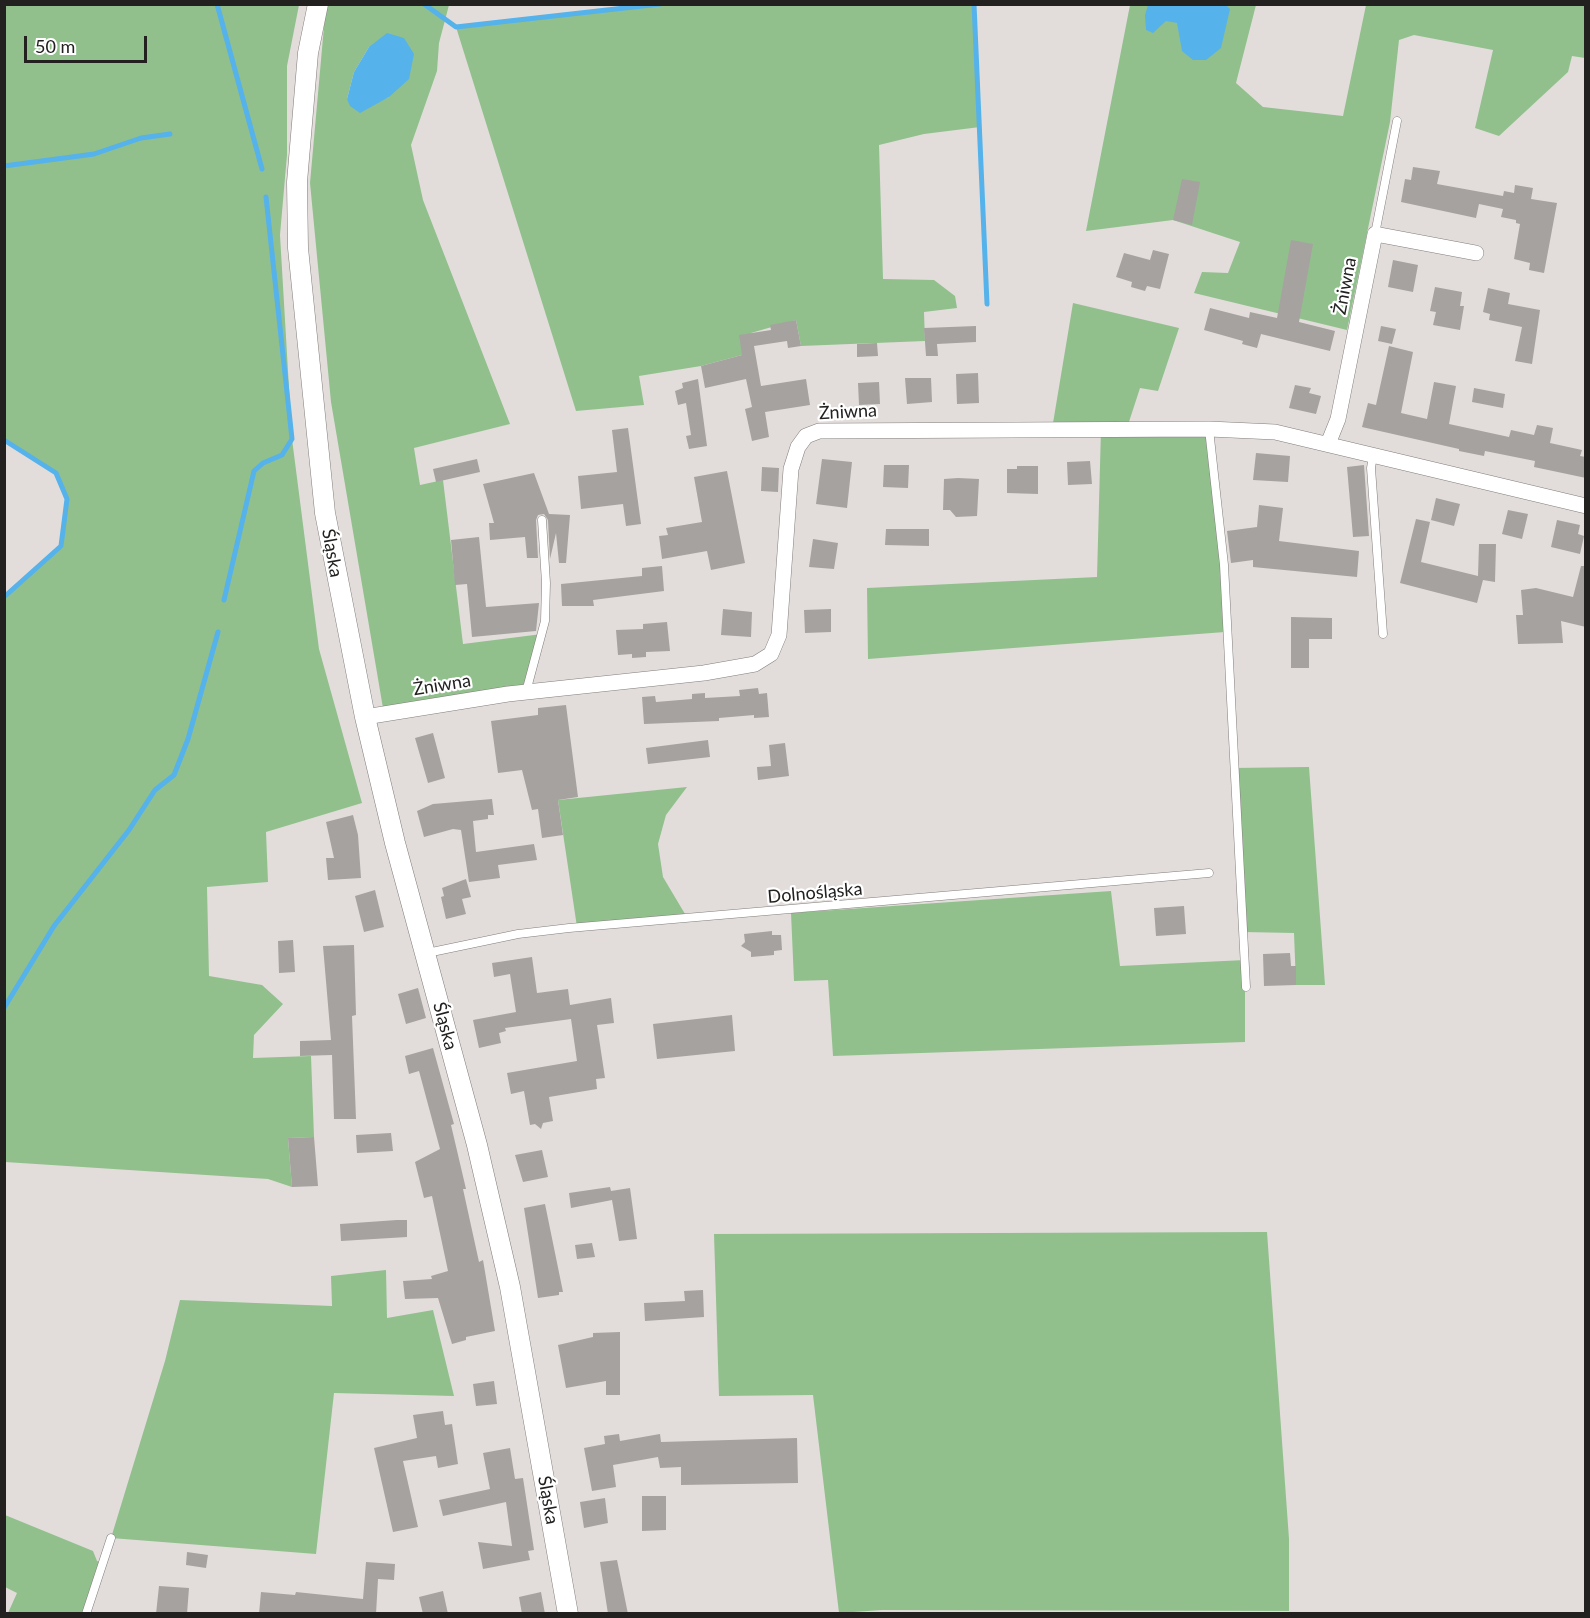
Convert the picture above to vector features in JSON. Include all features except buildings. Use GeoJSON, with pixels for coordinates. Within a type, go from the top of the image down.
{"type":"FeatureCollection","features":[{"type":"Feature","properties":{"kind":"street","name":"Śląska"},"geometry":{"type":"LineString","coordinates":[[318,4],[308,53],[297,182],[298,248],[315,440],[340,598],[364,717],[477,1145],[510,1287],[568,1614]]}},
{"type":"Feature","properties":{"kind":"street"},"geometry":{"type":"LineString","coordinates":[[1376,234],[1476,253]]}},
{"type":"Feature","properties":{"kind":"street","name":"Żniwna"},"geometry":{"type":"LineString","coordinates":[[1328,444],[1338,419],[1376,234]]}},
{"type":"Feature","properties":{"kind":"street","name":"Żniwna"},"geometry":{"type":"LineString","coordinates":[[364,717],[526,692],[704,673],[755,664],[771,654],[779,635],[791,469],[798,447],[806,436],[819,431],[1209,429],[1275,432],[1586,506]]}},
{"type":"Feature","properties":{"kind":"lane"},"geometry":{"type":"LineString","coordinates":[[1376,234],[1397,121]]}},
{"type":"Feature","properties":{"kind":"lane"},"geometry":{"type":"LineString","coordinates":[[1209,429],[1224,566],[1246,987]]}},
{"type":"Feature","properties":{"kind":"lane"},"geometry":{"type":"LineString","coordinates":[[1373,455],[1371,468],[1383,634]]}},
{"type":"Feature","properties":{"kind":"lane"},"geometry":{"type":"LineString","coordinates":[[526,692],[545,621],[546,583],[542,520]]}},
{"type":"Feature","properties":{"kind":"lane","name":"Dolnośląska"},"geometry":{"type":"LineString","coordinates":[[426,953],[518,934],[569,928],[1209,873]]}},
{"type":"Feature","properties":{"kind":"lane"},"geometry":{"type":"LineString","coordinates":[[86,1614],[111,1538]]}},
{"type":"Feature","properties":{"kind":"green space"},"geometry":{"type":"Polygon","coordinates":[[[326,4],[449,5],[439,43],[437,71],[411,145],[423,200],[510,424],[414,448],[420,485],[443,480],[463,644],[542,634],[526,692],[384,714],[331,402],[310,183],[326,4]],[[369,47],[354,72],[347,99],[365,108],[389,97],[369,47]]]}},
{"type":"Feature","properties":{"kind":"green space"},"geometry":{"type":"Polygon","coordinates":[[[660,4],[974,5],[980,127],[924,134],[879,145],[883,279],[934,280],[955,296],[957,308],[924,312],[925,341],[801,346],[796,320],[751,333],[742,355],[701,366],[639,376],[644,405],[576,411],[456,27],[660,4]]]}},
{"type":"Feature","properties":{"kind":"green space"},"geometry":{"type":"Polygon","coordinates":[[[5,5],[299,5],[287,66],[287,155],[280,235],[292,439],[319,649],[362,803],[266,832],[268,882],[207,887],[209,976],[262,985],[283,1004],[254,1035],[253,1058],[311,1056],[314,1137],[288,1138],[292,1187],[268,1179],[5,1162],[4,597],[61,546],[67,499],[56,473],[5,440],[5,5]]]}},
{"type":"Feature","properties":{"kind":"green space"},"geometry":{"type":"Polygon","coordinates":[[[1130,5],[1256,5],[1236,83],[1263,107],[1343,116],[1366,5],[1585,5],[1585,58],[1572,56],[1568,72],[1499,136],[1475,128],[1493,50],[1414,35],[1399,40],[1390,122],[1347,330],[1194,293],[1202,272],[1228,273],[1240,242],[1173,220],[1086,231],[1130,5]]]}},
{"type":"Feature","properties":{"kind":"green space"},"geometry":{"type":"Polygon","coordinates":[[[1073,303],[1179,328],[1158,391],[1140,388],[1127,428],[1209,429],[1224,565],[1225,632],[868,659],[867,588],[1097,577],[1101,429],[1052,429],[1073,303]]]}},
{"type":"Feature","properties":{"kind":"green space"},"geometry":{"type":"Polygon","coordinates":[[[1309,767],[1325,985],[1296,985],[1294,933],[1243,932],[1233,768],[1309,767]]]}},
{"type":"Feature","properties":{"kind":"green space"},"geometry":{"type":"Polygon","coordinates":[[[687,787],[666,815],[658,844],[663,877],[688,919],[577,927],[558,800],[687,787]]]}},
{"type":"Feature","properties":{"kind":"green space"},"geometry":{"type":"Polygon","coordinates":[[[1111,891],[1120,966],[1245,960],[1245,1042],[833,1056],[828,980],[794,981],[791,913],[1111,891]]]}},
{"type":"Feature","properties":{"kind":"green space"},"geometry":{"type":"Polygon","coordinates":[[[1267,1232],[1289,1539],[1289,1611],[882,1610],[839,1613],[813,1395],[719,1396],[714,1234],[1267,1232]]]}},
{"type":"Feature","properties":{"kind":"green space"},"geometry":{"type":"Polygon","coordinates":[[[386,1270],[387,1318],[433,1310],[454,1396],[334,1393],[316,1554],[111,1538],[165,1361],[180,1300],[332,1306],[331,1276],[386,1270]]]}},
{"type":"Feature","properties":{"kind":"green space"},"geometry":{"type":"Polygon","coordinates":[[[5,1515],[93,1551],[97,1561],[103,1563],[86,1613],[8,1613],[17,1593],[5,1587],[5,1515]]]}},
{"type":"Feature","properties":{"kind":"water"},"geometry":{"type":"Polygon","coordinates":[[[1148,5],[1226,5],[1230,9],[1221,48],[1206,60],[1193,60],[1182,51],[1177,23],[1166,21],[1153,33],[1146,30],[1145,15],[1148,5]]]}},
{"type":"Feature","properties":{"kind":"water"},"geometry":{"type":"Polygon","coordinates":[[[387,33],[404,38],[414,54],[409,79],[389,97],[360,113],[350,106],[347,99],[354,72],[369,47],[387,33]]]}},
{"type":"Feature","properties":{"kind":"waterway"},"geometry":{"type":"LineString","coordinates":[[217,4],[262,169]]}},
{"type":"Feature","properties":{"kind":"waterway"},"geometry":{"type":"LineString","coordinates":[[424,4],[456,27],[660,4]]}},
{"type":"Feature","properties":{"kind":"waterway"},"geometry":{"type":"LineString","coordinates":[[974,4],[987,304]]}},
{"type":"Feature","properties":{"kind":"waterway"},"geometry":{"type":"LineString","coordinates":[[4,166],[94,154],[141,138],[170,134]]}},
{"type":"Feature","properties":{"kind":"waterway"},"geometry":{"type":"LineString","coordinates":[[224,600],[254,471],[263,463],[282,455],[292,439],[266,197]]}},
{"type":"Feature","properties":{"kind":"waterway"},"geometry":{"type":"LineString","coordinates":[[4,440],[56,473],[67,499],[61,546],[4,597]]}},
{"type":"Feature","properties":{"kind":"waterway"},"geometry":{"type":"LineString","coordinates":[[4,1008],[54,926],[129,830],[155,790],[174,775],[188,739],[218,632]]}}]}
